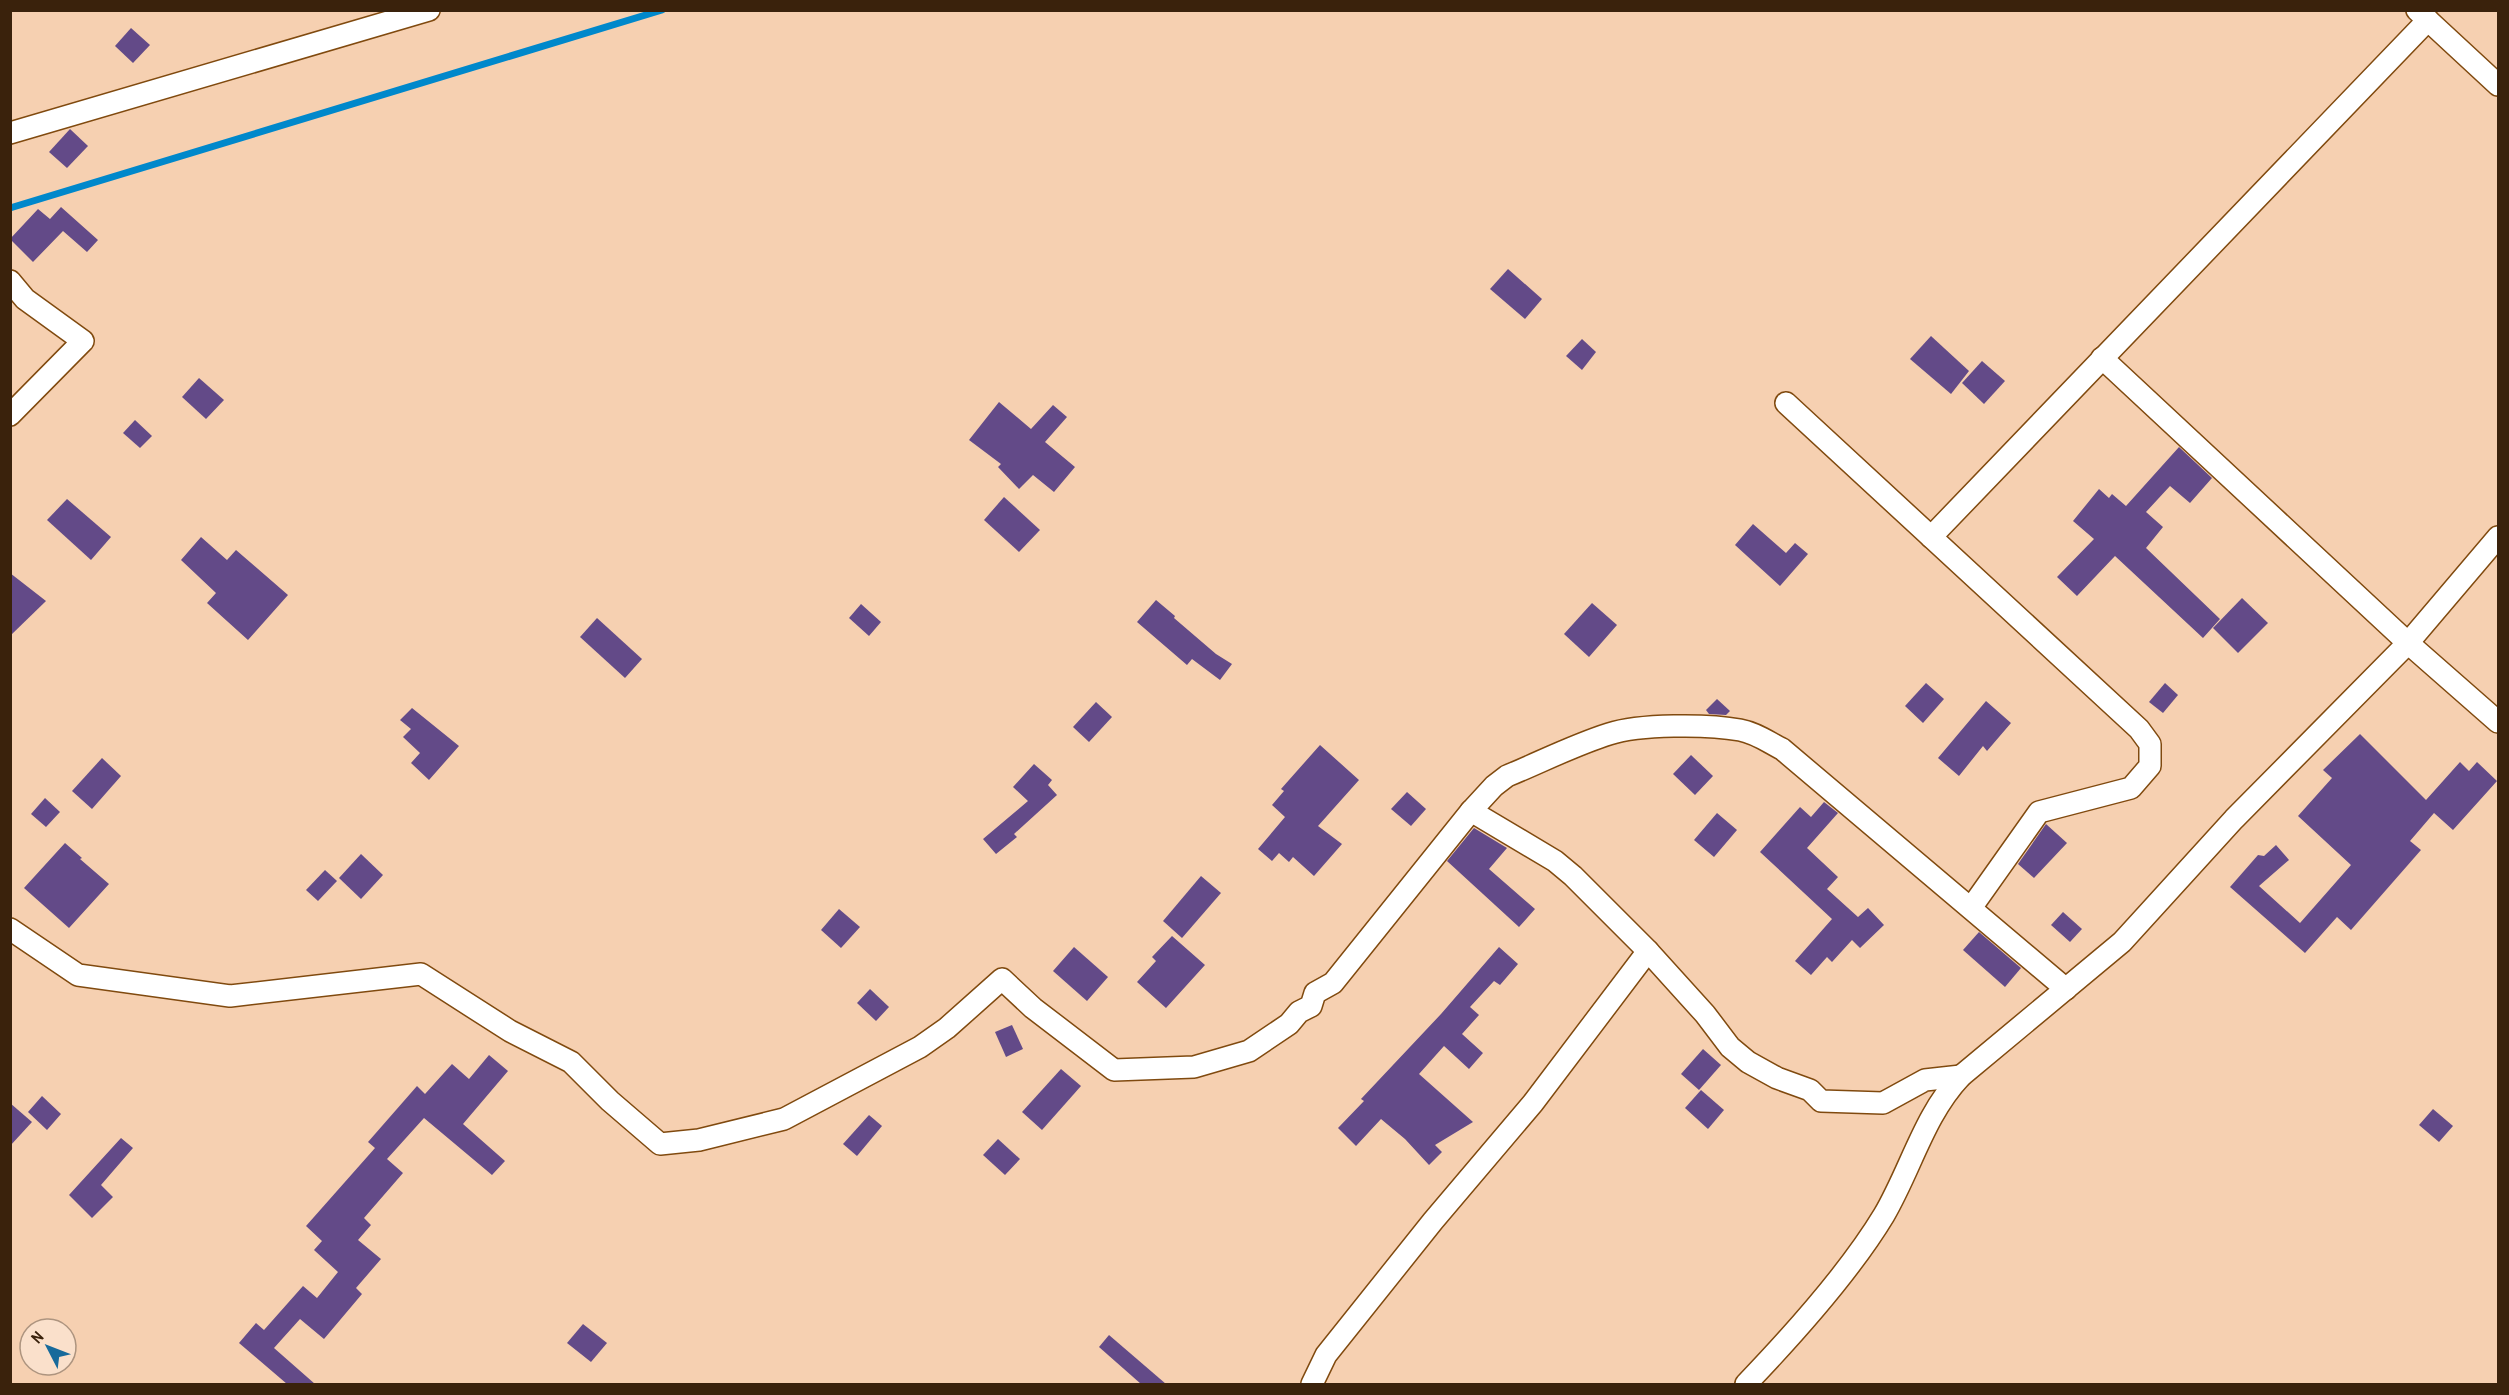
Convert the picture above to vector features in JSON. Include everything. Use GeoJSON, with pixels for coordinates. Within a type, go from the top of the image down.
{"type":"FeatureCollection","features":[{"type":"Feature","properties":{"kind":"street"},"geometry":{"type":"LineString","coordinates":[[10,134],[429,10]]}},
{"type":"Feature","properties":{"kind":"street"},"geometry":{"type":"LineString","coordinates":[[1931,537],[2422,15],[2499,85]]}},
{"type":"Feature","properties":{"kind":"street"},"geometry":{"type":"LineString","coordinates":[[10,281],[25,299],[83,340],[10,415]]}},
{"type":"Feature","properties":{"kind":"street"},"geometry":{"type":"LineString","coordinates":[[2102,357],[2408,643],[2499,722]]}},
{"type":"Feature","properties":{"kind":"street"},"geometry":{"type":"LineString","coordinates":[[1786,403],[2139,729],[2150,744],[2151,766],[2131,788],[2039,812],[1971,908]]}},
{"type":"Feature","properties":{"kind":"street"},"geometry":{"type":"LineString","coordinates":[[1746,1384],[1775,1354],[1865,1246],[1886,1212],[1944,1094],[1961,1076],[2122,942],[2234,819],[2408,643],[2499,537]]}},
{"type":"Feature","properties":{"kind":"street"},"geometry":{"type":"LineString","coordinates":[[10,929],[78,975],[230,996],[421,974],[510,1031],[571,1062],[610,1101],[660,1144],[699,1140],[784,1119],[920,1047],[947,1028],[1002,979],[1033,1008],[1114,1070],[1194,1067],[1249,1051],[1289,1024],[1299,1012],[1311,1006],[1315,993],[1333,983],[1471,810],[1507,776],[1609,734],[1638,727],[1714,728],[1741,730],[1761,737],[1782,749],[2066,989]]}},
{"type":"Feature","properties":{"kind":"street"},"geometry":{"type":"LineString","coordinates":[[1471,810],[1555,861],[1648,951],[1705,1014],[1730,1047],[1748,1062],[1777,1078],[1810,1090],[1821,1101],[1883,1103],[1925,1080],[1961,1076]]}},
{"type":"Feature","properties":{"kind":"street"},"geometry":{"type":"LineString","coordinates":[[1312,1384],[1326,1355],[1433,1221],[1533,1103],[1648,951]]}},
{"type":"Feature","properties":{"kind":"building"},"geometry":{"type":"Polygon","coordinates":[[[131,28],[150,45],[133,63],[115,46],[131,28]]]}},
{"type":"Feature","properties":{"kind":"building"},"geometry":{"type":"Polygon","coordinates":[[[70,129],[88,146],[67,168],[49,152],[70,129]]]}},
{"type":"Feature","properties":{"kind":"building"},"geometry":{"type":"Polygon","coordinates":[[[61,207],[98,240],[87,252],[63,231],[33,262],[10,239],[38,209],[50,219],[61,207]]]}},
{"type":"Feature","properties":{"kind":"building"},"geometry":{"type":"Polygon","coordinates":[[[1508,269],[1542,299],[1525,319],[1490,289],[1508,269]]]}},
{"type":"Feature","properties":{"kind":"building"},"geometry":{"type":"Polygon","coordinates":[[[1931,336],[1969,371],[1951,394],[1910,359],[1931,336]]]}},
{"type":"Feature","properties":{"kind":"building"},"geometry":{"type":"Polygon","coordinates":[[[1582,339],[1596,352],[1582,370],[1566,356],[1582,339]]]}},
{"type":"Feature","properties":{"kind":"building"},"geometry":{"type":"Polygon","coordinates":[[[1982,361],[2005,381],[1984,404],[1962,383],[1982,361]]]}},
{"type":"Feature","properties":{"kind":"building"},"geometry":{"type":"Polygon","coordinates":[[[199,378],[224,400],[206,419],[182,397],[199,378]]]}},
{"type":"Feature","properties":{"kind":"building"},"geometry":{"type":"Polygon","coordinates":[[[999,402],[1031,429],[1053,405],[1067,417],[1045,442],[1075,467],[1054,492],[1033,475],[1019,489],[998,467],[1001,464],[969,440],[999,402]]]}},
{"type":"Feature","properties":{"kind":"building"},"geometry":{"type":"Polygon","coordinates":[[[135,420],[152,436],[140,448],[123,433],[135,420]]]}},
{"type":"Feature","properties":{"kind":"building"},"geometry":{"type":"Polygon","coordinates":[[[2179,447],[2212,478],[2190,503],[2170,486],[2146,512],[2163,527],[2146,548],[2220,619],[2203,638],[2115,556],[2077,596],[2057,577],[2094,539],[2073,521],[2099,489],[2109,498],[2112,494],[2126,506],[2179,447]]]}},
{"type":"Feature","properties":{"kind":"building"},"geometry":{"type":"Polygon","coordinates":[[[1004,497],[1040,530],[1019,552],[984,520],[1004,497]]]}},
{"type":"Feature","properties":{"kind":"building"},"geometry":{"type":"Polygon","coordinates":[[[67,499],[111,537],[91,560],[47,520],[67,499]]]}},
{"type":"Feature","properties":{"kind":"building"},"geometry":{"type":"Polygon","coordinates":[[[1753,524],[1786,553],[1795,543],[1808,554],[1780,586],[1735,545],[1753,524]]]}},
{"type":"Feature","properties":{"kind":"building"},"geometry":{"type":"Polygon","coordinates":[[[201,537],[227,560],[236,550],[288,595],[248,640],[207,603],[216,593],[181,560],[201,537]]]}},
{"type":"Feature","properties":{"kind":"building"},"geometry":{"type":"Polygon","coordinates":[[[10,573],[46,601],[10,636],[10,573]]]}},
{"type":"Feature","properties":{"kind":"building"},"geometry":{"type":"Polygon","coordinates":[[[2242,598],[2268,623],[2238,653],[2213,628],[2242,598]]]}},
{"type":"Feature","properties":{"kind":"building"},"geometry":{"type":"Polygon","coordinates":[[[1156,600],[1216,654],[1232,664],[1220,680],[1192,659],[1187,665],[1137,622],[1156,600]]]}},
{"type":"Feature","properties":{"kind":"building"},"geometry":{"type":"Polygon","coordinates":[[[1592,603],[1617,625],[1589,657],[1564,634],[1592,603]]]}},
{"type":"Feature","properties":{"kind":"building"},"geometry":{"type":"Polygon","coordinates":[[[861,604],[881,622],[869,636],[849,618],[861,604]]]}},
{"type":"Feature","properties":{"kind":"building"},"geometry":{"type":"Polygon","coordinates":[[[597,618],[642,659],[625,678],[580,637],[597,618]]]}},
{"type":"Feature","properties":{"kind":"building"},"geometry":{"type":"Polygon","coordinates":[[[1926,683],[1944,699],[1923,723],[1905,706],[1926,683]]]}},
{"type":"Feature","properties":{"kind":"building"},"geometry":{"type":"Polygon","coordinates":[[[2165,683],[2178,695],[2163,713],[2149,702],[2165,683]]]}},
{"type":"Feature","properties":{"kind":"building"},"geometry":{"type":"Polygon","coordinates":[[[1717,699],[1730,711],[1726,715],[1709,714],[1706,710],[1717,699]]]}},
{"type":"Feature","properties":{"kind":"building"},"geometry":{"type":"Polygon","coordinates":[[[1986,701],[2011,723],[1987,751],[1983,746],[1959,776],[1938,758],[1986,701]]]}},
{"type":"Feature","properties":{"kind":"building"},"geometry":{"type":"Polygon","coordinates":[[[1096,702],[1112,717],[1089,742],[1073,727],[1096,702]]]}},
{"type":"Feature","properties":{"kind":"building"},"geometry":{"type":"Polygon","coordinates":[[[412,708],[459,746],[429,780],[411,763],[420,753],[403,737],[411,729],[400,720],[412,708]]]}},
{"type":"Feature","properties":{"kind":"building"},"geometry":{"type":"Polygon","coordinates":[[[2360,734],[2426,800],[2460,762],[2469,771],[2477,762],[2497,781],[2453,830],[2434,813],[2410,841],[2421,850],[2351,930],[2337,917],[2305,953],[2230,887],[2258,855],[2264,856],[2276,845],[2289,860],[2259,886],[2300,923],[2351,865],[2298,816],[2332,778],[2323,770],[2360,734]]]}},
{"type":"Feature","properties":{"kind":"building"},"geometry":{"type":"Polygon","coordinates":[[[1320,745],[1359,780],[1318,826],[1342,844],[1314,876],[1293,857],[1289,862],[1279,853],[1272,861],[1258,849],[1285,817],[1272,805],[1284,791],[1281,789],[1320,745]]]}},
{"type":"Feature","properties":{"kind":"building"},"geometry":{"type":"Polygon","coordinates":[[[1691,755],[1713,776],[1695,795],[1673,774],[1691,755]]]}},
{"type":"Feature","properties":{"kind":"building"},"geometry":{"type":"Polygon","coordinates":[[[102,758],[121,776],[92,809],[72,791],[102,758]]]}},
{"type":"Feature","properties":{"kind":"building"},"geometry":{"type":"Polygon","coordinates":[[[1034,764],[1052,780],[1048,785],[1057,795],[1014,834],[1017,837],[996,854],[983,839],[1028,801],[1013,787],[1034,764]]]}},
{"type":"Feature","properties":{"kind":"building"},"geometry":{"type":"Polygon","coordinates":[[[1407,792],[1426,809],[1411,826],[1391,809],[1407,792]]]}},
{"type":"Feature","properties":{"kind":"building"},"geometry":{"type":"Polygon","coordinates":[[[45,798],[60,812],[46,827],[31,814],[45,798]]]}},
{"type":"Feature","properties":{"kind":"building"},"geometry":{"type":"Polygon","coordinates":[[[1824,802],[1838,813],[1807,848],[1838,877],[1827,889],[1858,917],[1868,908],[1884,925],[1860,948],[1852,940],[1832,962],[1827,957],[1811,975],[1795,961],[1832,919],[1760,852],[1800,807],[1811,817],[1824,802]]]}},
{"type":"Feature","properties":{"kind":"building"},"geometry":{"type":"Polygon","coordinates":[[[1717,813],[1737,830],[1714,857],[1694,840],[1717,813]]]}},
{"type":"Feature","properties":{"kind":"building"},"geometry":{"type":"Polygon","coordinates":[[[2046,824],[2067,843],[2034,878],[2018,864],[2046,824]]]}},
{"type":"Feature","properties":{"kind":"building"},"geometry":{"type":"Polygon","coordinates":[[[1474,828],[1507,848],[1489,869],[1535,909],[1519,927],[1447,861],[1474,828]]]}},
{"type":"Feature","properties":{"kind":"building"},"geometry":{"type":"Polygon","coordinates":[[[65,843],[109,884],[69,928],[24,888],[65,843]]]}},
{"type":"Feature","properties":{"kind":"building"},"geometry":{"type":"Polygon","coordinates":[[[361,854],[383,875],[361,899],[339,878],[361,854]]]}},
{"type":"Feature","properties":{"kind":"building"},"geometry":{"type":"Polygon","coordinates":[[[325,870],[337,881],[318,901],[306,890],[325,870]]]}},
{"type":"Feature","properties":{"kind":"building"},"geometry":{"type":"Polygon","coordinates":[[[1201,876],[1221,893],[1182,938],[1163,921],[1201,876]]]}},
{"type":"Feature","properties":{"kind":"building"},"geometry":{"type":"Polygon","coordinates":[[[839,909],[860,927],[841,948],[821,930],[839,909]]]}},
{"type":"Feature","properties":{"kind":"building"},"geometry":{"type":"Polygon","coordinates":[[[2063,912],[2082,929],[2070,942],[2051,925],[2063,912]]]}},
{"type":"Feature","properties":{"kind":"building"},"geometry":{"type":"Polygon","coordinates":[[[1979,932],[2021,968],[2005,987],[1963,950],[1979,932]]]}},
{"type":"Feature","properties":{"kind":"building"},"geometry":{"type":"Polygon","coordinates":[[[1172,936],[1205,965],[1166,1008],[1137,982],[1156,961],[1152,957],[1172,936]]]}},
{"type":"Feature","properties":{"kind":"building"},"geometry":{"type":"Polygon","coordinates":[[[1074,947],[1108,977],[1087,1001],[1053,971],[1074,947]]]}},
{"type":"Feature","properties":{"kind":"building"},"geometry":{"type":"Polygon","coordinates":[[[1499,947],[1518,964],[1500,985],[1494,981],[1470,1007],[1479,1015],[1462,1034],[1483,1053],[1469,1069],[1444,1046],[1419,1074],[1473,1122],[1435,1145],[1442,1152],[1429,1165],[1405,1139],[1381,1119],[1356,1146],[1338,1128],[1364,1101],[1361,1099],[1441,1014],[1499,947]]]}},
{"type":"Feature","properties":{"kind":"building"},"geometry":{"type":"Polygon","coordinates":[[[870,989],[889,1007],[876,1021],[857,1003],[870,989]]]}},
{"type":"Feature","properties":{"kind":"building"},"geometry":{"type":"Polygon","coordinates":[[[1012,1025],[1023,1049],[1006,1057],[995,1032],[1012,1025]]]}},
{"type":"Feature","properties":{"kind":"building"},"geometry":{"type":"Polygon","coordinates":[[[1703,1049],[1721,1065],[1699,1090],[1681,1074],[1703,1049]]]}},
{"type":"Feature","properties":{"kind":"building"},"geometry":{"type":"Polygon","coordinates":[[[489,1055],[508,1071],[463,1124],[505,1161],[492,1175],[424,1118],[387,1159],[403,1173],[364,1218],[371,1225],[358,1240],[381,1259],[356,1288],[362,1294],[324,1339],[300,1319],[274,1348],[315,1384],[287,1384],[239,1343],[256,1323],[264,1330],[303,1286],[317,1298],[338,1272],[314,1250],[322,1241],[306,1226],[375,1148],[368,1142],[417,1086],[425,1094],[452,1064],[469,1079],[489,1055]]]}},
{"type":"Feature","properties":{"kind":"building"},"geometry":{"type":"Polygon","coordinates":[[[1061,1069],[1081,1086],[1042,1130],[1022,1112],[1061,1069]]]}},
{"type":"Feature","properties":{"kind":"building"},"geometry":{"type":"Polygon","coordinates":[[[1701,1090],[1724,1110],[1708,1129],[1685,1108],[1701,1090]]]}},
{"type":"Feature","properties":{"kind":"building"},"geometry":{"type":"Polygon","coordinates":[[[42,1096],[61,1114],[47,1130],[28,1112],[42,1096]]]}},
{"type":"Feature","properties":{"kind":"building"},"geometry":{"type":"Polygon","coordinates":[[[10,1103],[32,1122],[10,1146],[10,1103]]]}},
{"type":"Feature","properties":{"kind":"building"},"geometry":{"type":"Polygon","coordinates":[[[2433,1109],[2453,1126],[2439,1142],[2419,1125],[2433,1109]]]}},
{"type":"Feature","properties":{"kind":"building"},"geometry":{"type":"Polygon","coordinates":[[[869,1115],[882,1126],[857,1156],[843,1144],[869,1115]]]}},
{"type":"Feature","properties":{"kind":"building"},"geometry":{"type":"Polygon","coordinates":[[[121,1138],[133,1148],[101,1185],[113,1197],[92,1218],[69,1195],[121,1138]]]}},
{"type":"Feature","properties":{"kind":"building"},"geometry":{"type":"Polygon","coordinates":[[[998,1139],[1020,1159],[1005,1175],[983,1155],[998,1139]]]}},
{"type":"Feature","properties":{"kind":"building"},"geometry":{"type":"Polygon","coordinates":[[[583,1324],[607,1343],[591,1362],[567,1343],[583,1324]]]}},
{"type":"Feature","properties":{"kind":"building"},"geometry":{"type":"Polygon","coordinates":[[[1109,1335],[1166,1384],[1141,1384],[1099,1347],[1109,1335]]]}},
{"type":"Feature","properties":{"kind":"waterway"},"geometry":{"type":"LineString","coordinates":[[10,208],[662,10]]}}]}
